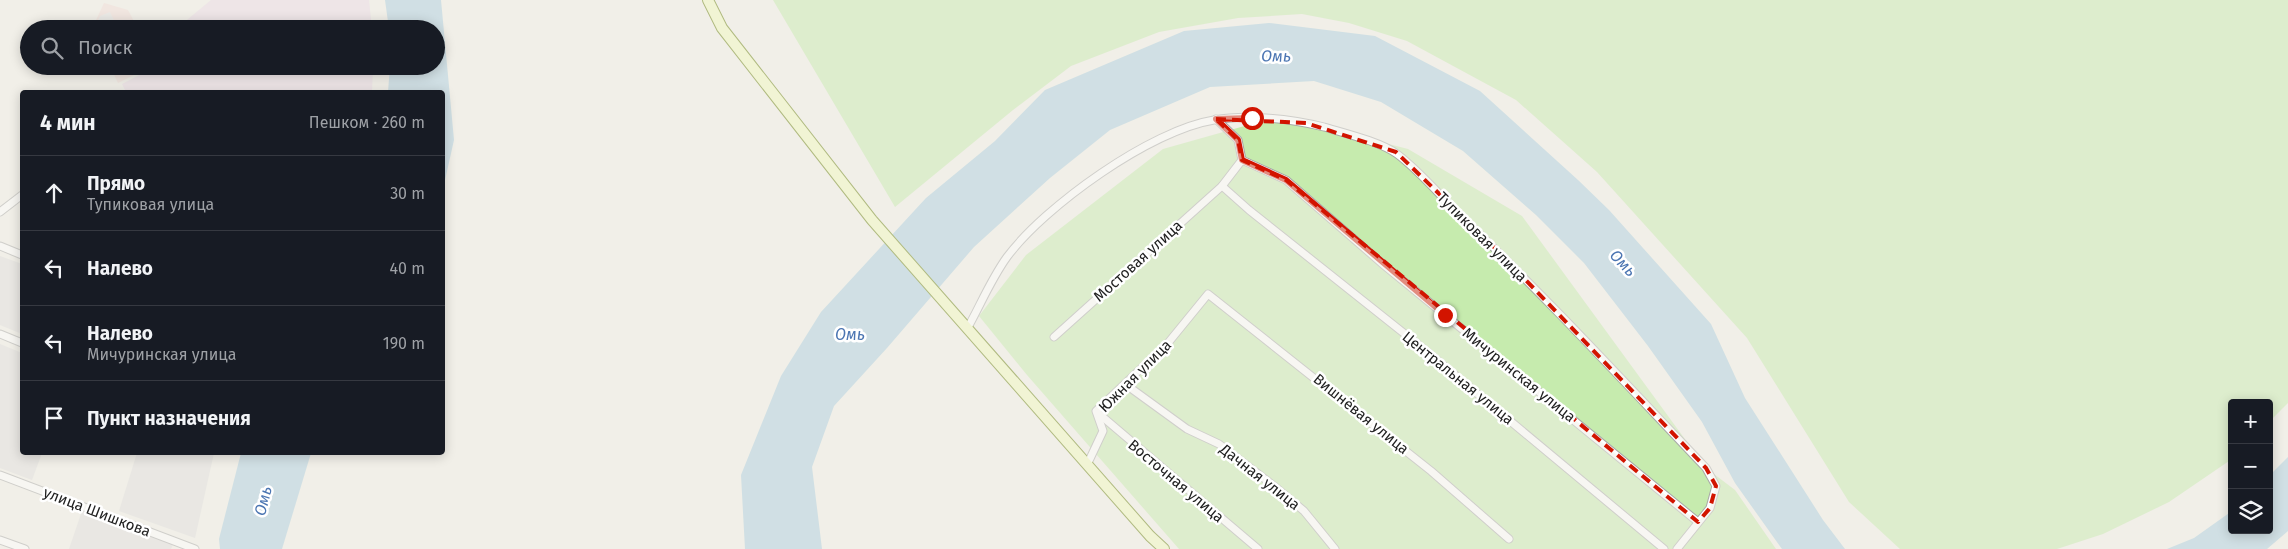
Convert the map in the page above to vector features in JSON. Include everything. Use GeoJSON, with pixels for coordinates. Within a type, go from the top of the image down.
{"type":"FeatureCollection","features":[{"type":"Feature","properties":{"kind":"main road"},"geometry":{"type":"LineString","coordinates":[[708,0],[722,28],[872,220],[1150,536],[1164,549]]}},
{"type":"Feature","properties":{"kind":"street","name":"Тупиковая улица"},"geometry":{"type":"LineString","coordinates":[[965,327],[1007,258],[1043,218],[1099,176],[1148,143],[1200,122],[1216,119],[1252,118],[1306,123],[1352,135],[1396,152],[1496,249],[1706,468],[1716,486],[1710,508],[1698,522]]}},
{"type":"Feature","properties":{"kind":"street"},"geometry":{"type":"LineString","coordinates":[[1216,119],[1238,140],[1242,160]]}},
{"type":"Feature","properties":{"kind":"street","name":"Мостовая улица"},"geometry":{"type":"LineString","coordinates":[[1054,337],[1222,186],[1242,160]]}},
{"type":"Feature","properties":{"kind":"street","name":"Мичуринская улица"},"geometry":{"type":"LineString","coordinates":[[1242,160],[1286,180],[1385,266],[1698,522]]}},
{"type":"Feature","properties":{"kind":"street","name":"Центральная улица"},"geometry":{"type":"LineString","coordinates":[[1222,186],[1249,210],[1425,350],[1664,549]]}},
{"type":"Feature","properties":{"kind":"street"},"geometry":{"type":"LineString","coordinates":[[0,212],[20,197]]}},
{"type":"Feature","properties":{"kind":"street"},"geometry":{"type":"LineString","coordinates":[[0,246],[20,254]]}},
{"type":"Feature","properties":{"kind":"street","name":"Южная улица"},"geometry":{"type":"LineString","coordinates":[[1087,464],[1103,431],[1096,411],[1168,343],[1208,294]]}},
{"type":"Feature","properties":{"kind":"street","name":"Вишнёвая улица"},"geometry":{"type":"LineString","coordinates":[[1208,294],[1423,465],[1509,539]]}},
{"type":"Feature","properties":{"kind":"street"},"geometry":{"type":"LineString","coordinates":[[0,334],[20,342]]}},
{"type":"Feature","properties":{"kind":"street","name":"Дачная улица"},"geometry":{"type":"LineString","coordinates":[[1125,384],[1187,428],[1219,444],[1274,486],[1304,511],[1336,549]]}},
{"type":"Feature","properties":{"kind":"street","name":"Восточная улица"},"geometry":{"type":"LineString","coordinates":[[1096,411],[1258,549]]}},
{"type":"Feature","properties":{"kind":"street","name":"улица Шишкова"},"geometry":{"type":"LineString","coordinates":[[0,475],[195,549]]}},
{"type":"Feature","properties":{"kind":"street"},"geometry":{"type":"LineString","coordinates":[[1677,549],[1698,522]]}},
{"type":"Feature","properties":{"kind":"street"},"geometry":{"type":"LineString","coordinates":[[0,540],[25,549]]}},
{"type":"Feature","properties":{"kind":"highlighted area"},"geometry":{"type":"Polygon","coordinates":[[[1216,119],[1306,123],[1396,152],[1496,249],[1706,468],[1716,486],[1710,508],[1698,522],[1286,180],[1242,160],[1238,140],[1216,119]]]}},
{"type":"Feature","properties":{"kind":"shaded area"},"geometry":{"type":"Polygon","coordinates":[[[211,0],[369,0],[371,20],[187,20],[211,0]]]}},
{"type":"Feature","properties":{"kind":"shaded area"},"geometry":{"type":"Polygon","coordinates":[[[104,3],[128,10],[133,20],[96,20],[104,3]]]}},
{"type":"Feature","properties":{"kind":"shaded area"},"geometry":{"type":"Polygon","coordinates":[[[110,12],[114,20],[98,20],[100,16],[110,12]]]}},
{"type":"Feature","properties":{"kind":"shaded area"},"geometry":{"type":"Polygon","coordinates":[[[114,75],[134,75],[118,83],[114,75]]]}},
{"type":"Feature","properties":{"kind":"shaded area"},"geometry":{"type":"Polygon","coordinates":[[[140,75],[373,75],[372,90],[125,90],[122,84],[140,75]]]}},
{"type":"Feature","properties":{"kind":"shaded area"},"geometry":{"type":"Polygon","coordinates":[[[0,256],[20,263],[20,333],[0,325],[0,256]]]}},
{"type":"Feature","properties":{"kind":"shaded area"},"geometry":{"type":"Polygon","coordinates":[[[0,344],[20,352],[20,455],[41,455],[32,480],[0,468],[0,344]]]}},
{"type":"Feature","properties":{"kind":"shaded area"},"geometry":{"type":"Polygon","coordinates":[[[136,455],[214,455],[195,538],[119,511],[136,455]]]}},
{"type":"Feature","properties":{"kind":"shaded area"},"geometry":{"type":"Polygon","coordinates":[[[83,508],[175,540],[171,549],[69,549],[83,508]]]}},
{"type":"Feature","properties":{"kind":"green space"},"geometry":{"type":"Polygon","coordinates":[[[773,0],[2288,0],[2288,403],[2273,418],[2273,399],[2228,399],[2228,462],[2169,502],[2103,534],[2057,549],[1900,549],[1849,502],[1747,338],[1597,172],[1516,100],[1407,41],[1349,23],[1302,14],[1238,18],[1159,32],[1071,66],[1013,110],[895,207],[773,0]]]}},
{"type":"Feature","properties":{"kind":"green space"},"geometry":{"type":"Polygon","coordinates":[[[1280,116],[1408,149],[1522,216],[1706,468],[1735,490],[1776,549],[1179,549],[1027,375],[979,316],[1026,255],[1163,149],[1280,116]]]}},
{"type":"Feature","properties":{"kind":"water"},"geometry":{"type":"Polygon","coordinates":[[[385,0],[441,0],[443,20],[388,20],[385,0]]]}},
{"type":"Feature","properties":{"kind":"water","name":"Омь"},"geometry":{"type":"Polygon","coordinates":[[[1269,23],[1375,36],[1480,91],[1578,180],[1609,210],[1711,324],[1745,398],[1823,520],[1845,549],[1782,549],[1735,483],[1702,422],[1648,346],[1584,263],[1536,215],[1463,151],[1381,102],[1314,81],[1210,87],[1110,130],[1050,178],[974,247],[834,406],[812,467],[822,549],[745,549],[741,475],[781,376],[821,312],[926,198],[995,141],[1045,90],[1184,31],[1269,23]]]}},
{"type":"Feature","properties":{"kind":"water"},"geometry":{"type":"Polygon","coordinates":[[[445,43],[454,140],[445,180],[445,90],[388,90],[389,75],[445,75],[445,43]]]}},
{"type":"Feature","properties":{"kind":"water","name":"Омь"},"geometry":{"type":"Polygon","coordinates":[[[240,455],[310,455],[282,549],[220,549],[219,539],[240,455]]]}},
{"type":"Feature","properties":{"kind":"water"},"geometry":{"type":"Polygon","coordinates":[[[2288,457],[2288,531],[2267,549],[2167,549],[2194,538],[2228,514],[2228,534],[2273,534],[2273,472],[2288,457]]]}},
{"type":"Feature","properties":{"kind":"route"},"geometry":{"type":"LineString","coordinates":[[1252,118],[1216,119],[1230,130],[1238,140],[1242,160],[1286,180],[1445,315]]}}]}
